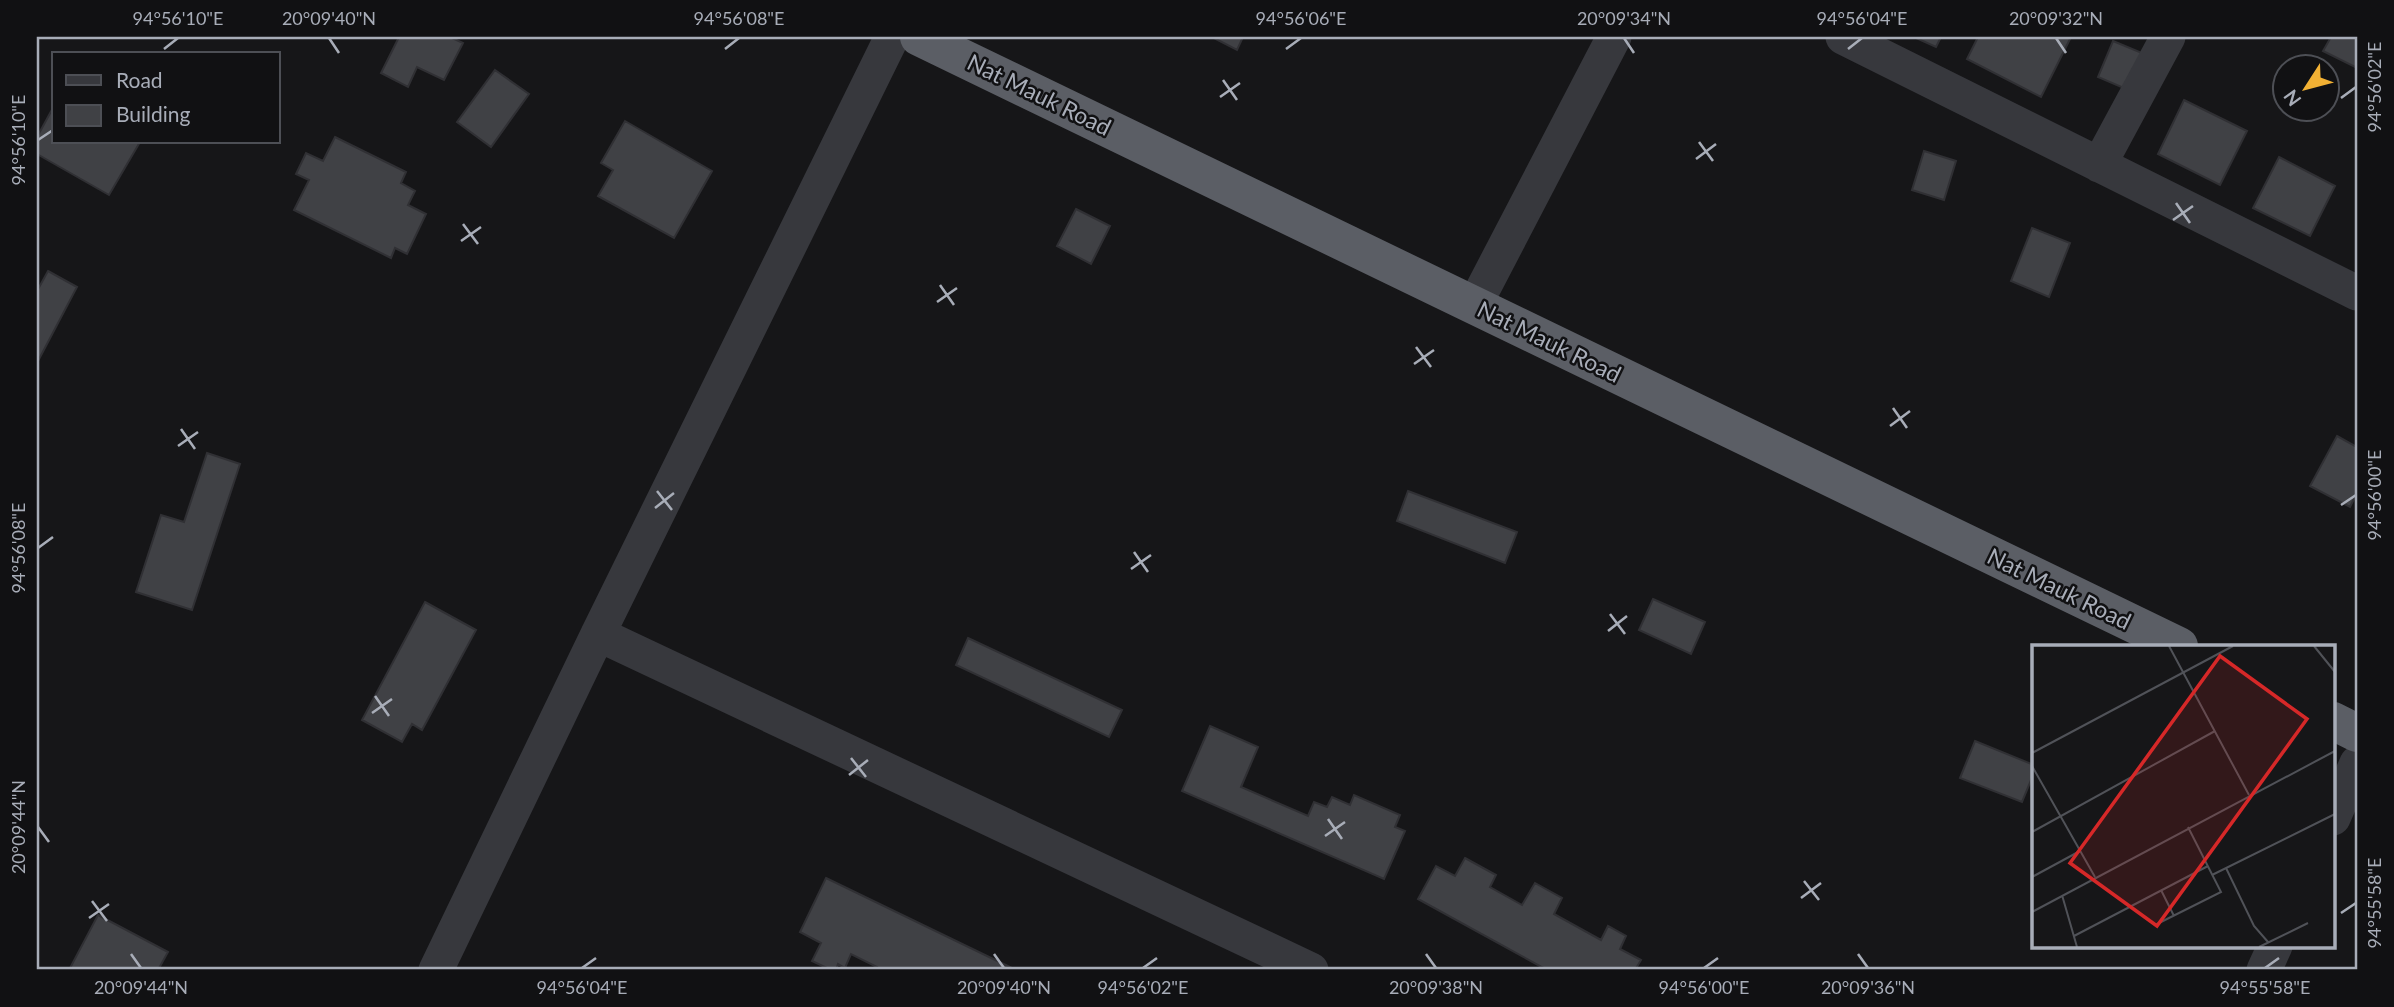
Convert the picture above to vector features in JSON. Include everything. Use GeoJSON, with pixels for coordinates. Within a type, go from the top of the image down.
{"type":"FeatureCollection","features":[{"type":"Feature","properties":{"kind":"highway","name":"Nat Mauk Road"},"geometry":{"type":"LineString","coordinates":[[919,37],[2177,645]]}},
{"type":"Feature","properties":{"kind":"highway"},"geometry":{"type":"LineString","coordinates":[[2334,722],[2357,733]]}},
{"type":"Feature","properties":{"kind":"street"},"geometry":{"type":"LineString","coordinates":[[436,970],[892,37]]}},
{"type":"Feature","properties":{"kind":"street"},"geometry":{"type":"LineString","coordinates":[[1474,306],[1614,37]]}},
{"type":"Feature","properties":{"kind":"street"},"geometry":{"type":"LineString","coordinates":[[1843,37],[2357,293]]}},
{"type":"Feature","properties":{"kind":"street"},"geometry":{"type":"LineString","coordinates":[[2099,165],[2168,37]]}},
{"type":"Feature","properties":{"kind":"street"},"geometry":{"type":"LineString","coordinates":[[598,634],[1311,970]]}},
{"type":"Feature","properties":{"kind":"street"},"geometry":{"type":"LineString","coordinates":[[2334,816],[2357,763]]}},
{"type":"Feature","properties":{"kind":"street"},"geometry":{"type":"LineString","coordinates":[[2264,970],[2274,948]]}},
{"type":"Feature","properties":{"kind":"building"},"geometry":{"type":"Polygon","coordinates":[[[399,37],[450,37],[463,43],[444,80],[417,67],[408,87],[381,73],[399,37]]]}},
{"type":"Feature","properties":{"kind":"building"},"geometry":{"type":"Polygon","coordinates":[[[1212,37],[1243,37],[1237,50],[1212,37]]]}},
{"type":"Feature","properties":{"kind":"building"},"geometry":{"type":"Polygon","coordinates":[[[1914,37],[1941,37],[1936,47],[1914,37]]]}},
{"type":"Feature","properties":{"kind":"building"},"geometry":{"type":"Polygon","coordinates":[[[1978,37],[2071,37],[2041,97],[1967,59],[1978,37]]]}},
{"type":"Feature","properties":{"kind":"building"},"geometry":{"type":"Polygon","coordinates":[[[2331,37],[2357,37],[2357,68],[2342,60],[2342,52],[2323,51],[2331,37]]]}},
{"type":"Feature","properties":{"kind":"building"},"geometry":{"type":"Polygon","coordinates":[[[2113,41],[2142,53],[2126,89],[2098,77],[2113,41]]]}},
{"type":"Feature","properties":{"kind":"building"},"geometry":{"type":"Polygon","coordinates":[[[495,70],[529,94],[491,147],[457,122],[495,70]]]}},
{"type":"Feature","properties":{"kind":"building"},"geometry":{"type":"Polygon","coordinates":[[[2184,100],[2247,131],[2220,185],[2158,154],[2184,100]]]}},
{"type":"Feature","properties":{"kind":"building"},"geometry":{"type":"Polygon","coordinates":[[[52,110],[52,144],[139,144],[109,195],[37,154],[37,137],[52,110]]]}},
{"type":"Feature","properties":{"kind":"building"},"geometry":{"type":"Polygon","coordinates":[[[625,121],[712,171],[674,238],[598,196],[613,170],[601,163],[625,121]]]}},
{"type":"Feature","properties":{"kind":"building"},"geometry":{"type":"Polygon","coordinates":[[[335,137],[406,172],[401,183],[415,191],[408,205],[426,214],[407,254],[395,248],[391,258],[294,210],[309,180],[296,174],[306,153],[323,161],[335,137]]]}},
{"type":"Feature","properties":{"kind":"building"},"geometry":{"type":"Polygon","coordinates":[[[1924,151],[1956,161],[1944,200],[1912,190],[1924,151]]]}},
{"type":"Feature","properties":{"kind":"building"},"geometry":{"type":"Polygon","coordinates":[[[2279,157],[2335,186],[2310,236],[2253,208],[2279,157]]]}},
{"type":"Feature","properties":{"kind":"building"},"geometry":{"type":"Polygon","coordinates":[[[1076,209],[1110,226],[1091,264],[1057,246],[1076,209]]]}},
{"type":"Feature","properties":{"kind":"building"},"geometry":{"type":"Polygon","coordinates":[[[2032,228],[2070,243],[2049,297],[2011,281],[2032,228]]]}},
{"type":"Feature","properties":{"kind":"building"},"geometry":{"type":"Polygon","coordinates":[[[48,271],[77,287],[37,363],[37,291],[48,271]]]}},
{"type":"Feature","properties":{"kind":"building"},"geometry":{"type":"Polygon","coordinates":[[[2337,436],[2357,447],[2357,493],[2350,507],[2310,486],[2337,436]]]}},
{"type":"Feature","properties":{"kind":"building"},"geometry":{"type":"Polygon","coordinates":[[[207,453],[240,464],[192,610],[136,592],[161,515],[184,522],[207,453]]]}},
{"type":"Feature","properties":{"kind":"building"},"geometry":{"type":"Polygon","coordinates":[[[1408,491],[1517,532],[1505,563],[1397,521],[1408,491]]]}},
{"type":"Feature","properties":{"kind":"building"},"geometry":{"type":"Polygon","coordinates":[[[1653,599],[1705,622],[1691,654],[1639,630],[1653,599]]]}},
{"type":"Feature","properties":{"kind":"building"},"geometry":{"type":"Polygon","coordinates":[[[425,602],[476,630],[422,730],[412,724],[402,742],[362,720],[425,602]]]}},
{"type":"Feature","properties":{"kind":"building"},"geometry":{"type":"Polygon","coordinates":[[[968,638],[1122,710],[1109,737],[956,665],[968,638]]]}},
{"type":"Feature","properties":{"kind":"building"},"geometry":{"type":"Polygon","coordinates":[[[1210,726],[1258,747],[1241,787],[1308,816],[1314,802],[1327,807],[1332,797],[1350,805],[1354,795],[1400,815],[1395,827],[1405,831],[1384,879],[1182,791],[1210,726]]]}},
{"type":"Feature","properties":{"kind":"building"},"geometry":{"type":"Polygon","coordinates":[[[1975,741],[2032,764],[2032,778],[2022,802],[1960,778],[1975,741]]]}},
{"type":"Feature","properties":{"kind":"building"},"geometry":{"type":"Polygon","coordinates":[[[1465,858],[1496,875],[1490,887],[1522,905],[1535,883],[1562,898],[1554,914],[1601,940],[1608,926],[1626,936],[1620,949],[1641,960],[1635,970],[1547,970],[1418,899],[1436,866],[1455,876],[1465,858]]]}},
{"type":"Feature","properties":{"kind":"building"},"geometry":{"type":"Polygon","coordinates":[[[826,878],[1016,970],[876,970],[877,967],[851,954],[845,968],[838,964],[836,970],[812,961],[821,943],[800,932],[826,878]]]}},
{"type":"Feature","properties":{"kind":"building"},"geometry":{"type":"Polygon","coordinates":[[[98,915],[168,952],[158,970],[69,970],[98,915]]]}}]}
